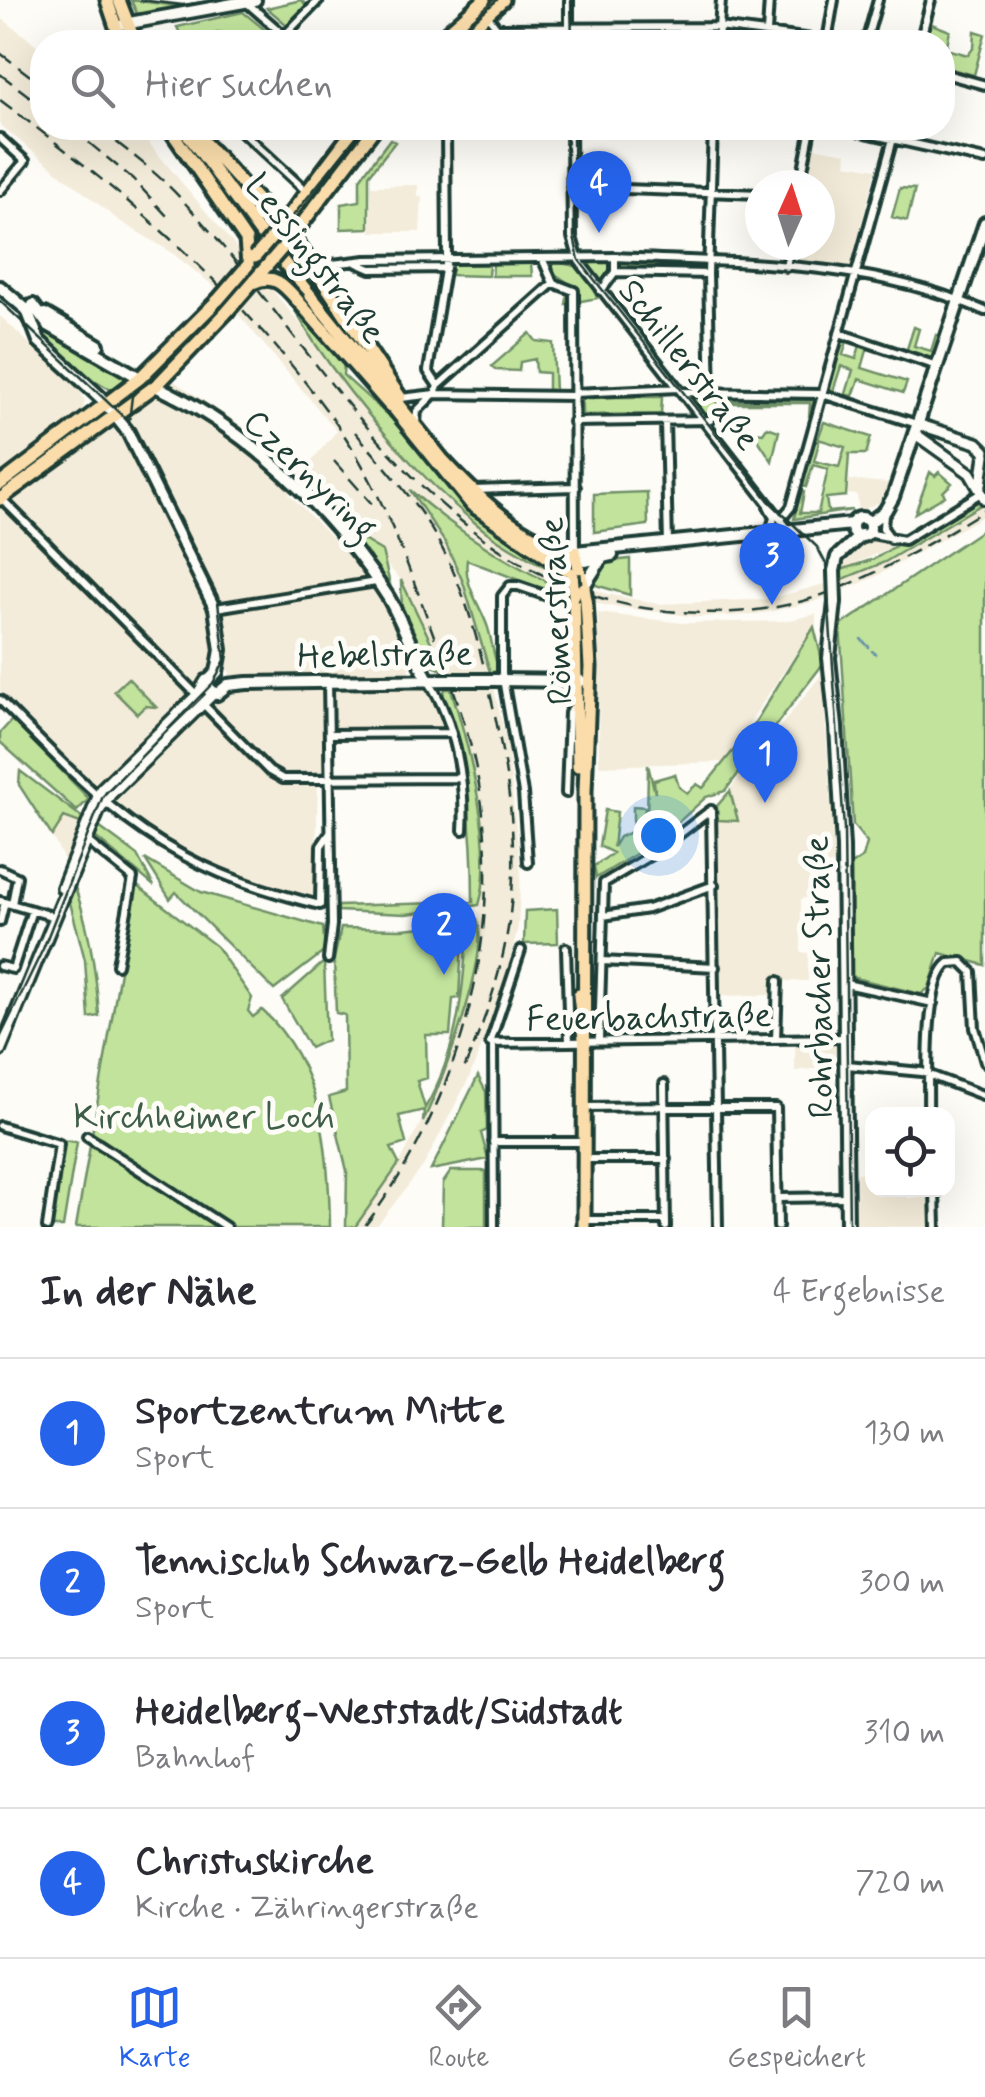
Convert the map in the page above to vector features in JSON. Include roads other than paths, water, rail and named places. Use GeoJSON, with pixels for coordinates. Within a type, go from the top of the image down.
{"type":"FeatureCollection","features":[{"type":"Feature","properties":{"kind":"main road"},"geometry":{"type":"LineString","coordinates":[[108,0],[125,30]]}},
{"type":"Feature","properties":{"kind":"main road"},"geometry":{"type":"LineString","coordinates":[[119,0],[119,30]]}},
{"type":"Feature","properties":{"kind":"main road"},"geometry":{"type":"LineString","coordinates":[[453,30],[503,0]]}},
{"type":"Feature","properties":{"kind":"main road"},"geometry":{"type":"LineString","coordinates":[[118,22],[251,1]]}},
{"type":"Feature","properties":{"kind":"main road"},"geometry":{"type":"LineString","coordinates":[[466,30],[486,7]]}},
{"type":"Feature","properties":{"kind":"main road"},"geometry":{"type":"LineString","coordinates":[[178,140],[246,240],[248,265]]}},
{"type":"Feature","properties":{"kind":"main road","name":"Lessingstraße"},"geometry":{"type":"LineString","coordinates":[[182,140],[216,177],[466,492],[522,540],[575,557]]}},
{"type":"Feature","properties":{"kind":"main road","name":"Lessingstraße"},"geometry":{"type":"LineString","coordinates":[[191,140],[216,177]]}},
{"type":"Feature","properties":{"kind":"main road"},"geometry":{"type":"LineString","coordinates":[[200,140],[288,242],[315,266],[397,403]]}},
{"type":"Feature","properties":{"kind":"main road"},"geometry":{"type":"LineString","coordinates":[[0,498],[111,409],[248,265],[347,140]]}},
{"type":"Feature","properties":{"kind":"main road"},"geometry":{"type":"LineString","coordinates":[[0,484],[86,421],[157,385],[288,242],[366,140]]}},
{"type":"Feature","properties":{"kind":"main road"},"geometry":{"type":"LineString","coordinates":[[885,510],[985,225]]}},
{"type":"Feature","properties":{"kind":"main road"},"geometry":{"type":"LineString","coordinates":[[250,285],[267,278],[284,284],[351,365],[414,416]]}},
{"type":"Feature","properties":{"kind":"main road"},"geometry":{"type":"LineString","coordinates":[[0,283],[98,345]]}},
{"type":"Feature","properties":{"kind":"main road"},"geometry":{"type":"LineString","coordinates":[[0,283],[27,310],[37,339],[111,409],[154,480],[215,608],[220,650],[213,674],[214,694],[224,692],[228,685],[213,674]]}},
{"type":"Feature","properties":{"kind":"main road"},"geometry":{"type":"LineString","coordinates":[[33,305],[48,324],[141,377]]}},
{"type":"Feature","properties":{"kind":"main road","name":"Lessingstraße"},"geometry":{"type":"LineString","coordinates":[[372,374],[414,416],[466,492],[575,557]]}},
{"type":"Feature","properties":{"kind":"main road","name":"Czernyring"},"geometry":{"type":"LineString","coordinates":[[157,385],[218,423],[273,466],[344,536],[378,582],[429,680]]}},
{"type":"Feature","properties":{"kind":"main road"},"geometry":{"type":"LineString","coordinates":[[86,421],[92,397],[87,386]]}},
{"type":"Feature","properties":{"kind":"main road","name":"Rohrbacher Straße"},"geometry":{"type":"LineString","coordinates":[[848,1227],[846,984],[834,572],[836,560],[861,529],[885,510]]}},
{"type":"Feature","properties":{"kind":"main road"},"geometry":{"type":"LineString","coordinates":[[575,557],[788,529],[861,529]]}},
{"type":"Feature","properties":{"kind":"main road","name":"Römerstraße"},"geometry":{"type":"LineString","coordinates":[[522,540],[578,587],[588,614],[584,1224]]}},
{"type":"Feature","properties":{"kind":"main road"},"geometry":{"type":"LineString","coordinates":[[575,557],[602,558],[627,549]]}},
{"type":"Feature","properties":{"kind":"main road","name":"Römerstraße"},"geometry":{"type":"LineString","coordinates":[[575,557],[579,1026],[584,1040]]}},
{"type":"Feature","properties":{"kind":"main road"},"geometry":{"type":"LineString","coordinates":[[578,587],[602,558]]}},
{"type":"Feature","properties":{"kind":"main road","name":"Hebelstraße"},"geometry":{"type":"LineString","coordinates":[[228,685],[548,681],[570,677],[577,682],[590,676]]}},
{"type":"Feature","properties":{"kind":"main road"},"geometry":{"type":"LineString","coordinates":[[548,681],[577,703]]}},
{"type":"Feature","properties":{"kind":"main road"},"geometry":{"type":"LineString","coordinates":[[577,682],[590,694]]}},
{"type":"Feature","properties":{"kind":"street"},"geometry":{"type":"LineString","coordinates":[[290,30],[318,0]]}},
{"type":"Feature","properties":{"kind":"street"},"geometry":{"type":"LineString","coordinates":[[569,30],[570,0]]}},
{"type":"Feature","properties":{"kind":"street"},"geometry":{"type":"LineString","coordinates":[[719,30],[721,0]]}},
{"type":"Feature","properties":{"kind":"street"},"geometry":{"type":"LineString","coordinates":[[767,30],[769,0]]}},
{"type":"Feature","properties":{"kind":"street"},"geometry":{"type":"LineString","coordinates":[[831,30],[834,0]]}},
{"type":"Feature","properties":{"kind":"street"},"geometry":{"type":"LineString","coordinates":[[869,30],[878,0]]}},
{"type":"Feature","properties":{"kind":"street"},"geometry":{"type":"LineString","coordinates":[[923,30],[931,0]]}},
{"type":"Feature","properties":{"kind":"street"},"geometry":{"type":"LineString","coordinates":[[251,1],[278,30]]}},
{"type":"Feature","properties":{"kind":"street"},"geometry":{"type":"LineString","coordinates":[[486,7],[490,25],[497,28],[719,26],[751,30]]}},
{"type":"Feature","properties":{"kind":"street"},"geometry":{"type":"LineString","coordinates":[[955,77],[985,85]]}},
{"type":"Feature","properties":{"kind":"street"},"geometry":{"type":"LineString","coordinates":[[251,140],[308,193]]}},
{"type":"Feature","properties":{"kind":"street"},"geometry":{"type":"LineString","coordinates":[[436,390],[428,371],[447,258],[446,140]]}},
{"type":"Feature","properties":{"kind":"street"},"geometry":{"type":"LineString","coordinates":[[571,140],[573,255]]}},
{"type":"Feature","properties":{"kind":"street"},"geometry":{"type":"LineString","coordinates":[[711,140],[705,189],[711,394]]}},
{"type":"Feature","properties":{"kind":"street"},"geometry":{"type":"LineString","coordinates":[[803,170],[809,140]]}},
{"type":"Feature","properties":{"kind":"street"},"geometry":{"type":"LineString","coordinates":[[769,532],[791,507],[893,140]]}},
{"type":"Feature","properties":{"kind":"street"},"geometry":{"type":"LineString","coordinates":[[897,140],[985,160]]}},
{"type":"Feature","properties":{"kind":"street"},"geometry":{"type":"LineString","coordinates":[[0,141],[24,161],[0,191]]}},
{"type":"Feature","properties":{"kind":"street"},"geometry":{"type":"LineString","coordinates":[[572,187],[745,193]]}},
{"type":"Feature","properties":{"kind":"street"},"geometry":{"type":"LineString","coordinates":[[315,266],[573,255],[708,258],[855,274],[960,300],[985,311]]}},
{"type":"Feature","properties":{"kind":"street","name":"Schillerstraße"},"geometry":{"type":"LineString","coordinates":[[573,255],[708,421],[788,529]]}},
{"type":"Feature","properties":{"kind":"street","name":"Römerstraße"},"geometry":{"type":"LineString","coordinates":[[542,258],[553,283],[574,291],[575,557]]}},
{"type":"Feature","properties":{"kind":"street"},"geometry":{"type":"LineString","coordinates":[[600,291],[615,272],[615,258]]}},
{"type":"Feature","properties":{"kind":"street"},"geometry":{"type":"LineString","coordinates":[[786,267],[787,260]]}},
{"type":"Feature","properties":{"kind":"street"},"geometry":{"type":"LineString","coordinates":[[331,290],[331,274],[338,263]]}},
{"type":"Feature","properties":{"kind":"street"},"geometry":{"type":"LineString","coordinates":[[356,263],[372,269],[446,268]]}},
{"type":"Feature","properties":{"kind":"street"},"geometry":{"type":"LineString","coordinates":[[615,272],[708,274]]}},
{"type":"Feature","properties":{"kind":"street"},"geometry":{"type":"LineString","coordinates":[[414,416],[436,390],[553,283]]}},
{"type":"Feature","properties":{"kind":"street"},"geometry":{"type":"LineString","coordinates":[[839,333],[938,367]]}},
{"type":"Feature","properties":{"kind":"street"},"geometry":{"type":"LineString","coordinates":[[397,403],[436,390],[575,395],[680,390],[711,394],[822,394],[916,429],[976,443],[984,457],[983,496]]}},
{"type":"Feature","properties":{"kind":"street"},"geometry":{"type":"LineString","coordinates":[[574,422],[708,421]]}},
{"type":"Feature","properties":{"kind":"street"},"geometry":{"type":"LineString","coordinates":[[665,422],[668,544]]}},
{"type":"Feature","properties":{"kind":"street"},"geometry":{"type":"LineString","coordinates":[[916,429],[966,470],[983,496]]}},
{"type":"Feature","properties":{"kind":"street"},"geometry":{"type":"LineString","coordinates":[[966,470],[984,457]]}},
{"type":"Feature","properties":{"kind":"street"},"geometry":{"type":"LineString","coordinates":[[466,492],[576,487]]}},
{"type":"Feature","properties":{"kind":"street"},"geometry":{"type":"LineString","coordinates":[[861,529],[904,540],[983,496]]}},
{"type":"Feature","properties":{"kind":"street"},"geometry":{"type":"LineString","coordinates":[[0,498],[274,775],[460,778]]}},
{"type":"Feature","properties":{"kind":"street"},"geometry":{"type":"LineString","coordinates":[[885,510],[883,528],[892,540]]}},
{"type":"Feature","properties":{"kind":"street"},"geometry":{"type":"LineString","coordinates":[[215,608],[378,582]]}},
{"type":"Feature","properties":{"kind":"street"},"geometry":{"type":"LineString","coordinates":[[528,862],[525,810],[498,680],[505,590],[518,586],[557,599],[578,587]]}},
{"type":"Feature","properties":{"kind":"street"},"geometry":{"type":"LineString","coordinates":[[557,599],[578,587]]}},
{"type":"Feature","properties":{"kind":"street"},"geometry":{"type":"LineString","coordinates":[[0,1032],[101,801],[200,700],[213,674]]}},
{"type":"Feature","properties":{"kind":"street"},"geometry":{"type":"LineString","coordinates":[[429,680],[450,732],[460,778],[462,830]]}},
{"type":"Feature","properties":{"kind":"street"},"geometry":{"type":"LineString","coordinates":[[328,683],[332,926],[328,959]]}},
{"type":"Feature","properties":{"kind":"street"},"geometry":{"type":"LineString","coordinates":[[200,700],[214,694]]}},
{"type":"Feature","properties":{"kind":"street"},"geometry":{"type":"LineString","coordinates":[[0,700],[101,801],[167,849],[210,872],[320,905],[321,846],[330,834]]}},
{"type":"Feature","properties":{"kind":"street"},"geometry":{"type":"LineString","coordinates":[[566,793],[569,713],[577,703]]}},
{"type":"Feature","properties":{"kind":"street"},"geometry":{"type":"LineString","coordinates":[[328,734],[450,732]]}},
{"type":"Feature","properties":{"kind":"street"},"geometry":{"type":"LineString","coordinates":[[0,1048],[101,801]]}},
{"type":"Feature","properties":{"kind":"street"},"geometry":{"type":"LineString","coordinates":[[599,1039],[604,884],[656,852],[705,812],[712,811],[718,1227]]}},
{"type":"Feature","properties":{"kind":"street"},"geometry":{"type":"LineString","coordinates":[[87,842],[133,878],[117,965]]}},
{"type":"Feature","properties":{"kind":"street"},"geometry":{"type":"LineString","coordinates":[[0,869],[17,877],[0,922]]}},
{"type":"Feature","properties":{"kind":"street"},"geometry":{"type":"LineString","coordinates":[[603,916],[648,909],[714,885]]}},
{"type":"Feature","properties":{"kind":"street"},"geometry":{"type":"LineString","coordinates":[[6,903],[52,916]]}},
{"type":"Feature","properties":{"kind":"street"},"geometry":{"type":"LineString","coordinates":[[0,966],[14,969],[32,910]]}},
{"type":"Feature","properties":{"kind":"street"},"geometry":{"type":"LineString","coordinates":[[566,948],[569,1042]]}},
{"type":"Feature","properties":{"kind":"street","name":"Feuerbachstraße"},"geometry":{"type":"LineString","coordinates":[[521,950],[493,1043],[847,1038]]}},
{"type":"Feature","properties":{"kind":"street"},"geometry":{"type":"LineString","coordinates":[[602,961],[715,967]]}},
{"type":"Feature","properties":{"kind":"street"},"geometry":{"type":"LineString","coordinates":[[928,1107],[933,1003],[942,968],[955,962],[968,966],[985,1062]]}},
{"type":"Feature","properties":{"kind":"street"},"geometry":{"type":"LineString","coordinates":[[776,1038],[778,981]]}},
{"type":"Feature","properties":{"kind":"street"},"geometry":{"type":"LineString","coordinates":[[846,984],[933,1003]]}},
{"type":"Feature","properties":{"kind":"street"},"geometry":{"type":"LineString","coordinates":[[493,1043],[494,1227]]}},
{"type":"Feature","properties":{"kind":"street"},"geometry":{"type":"LineString","coordinates":[[847,1065],[929,1074],[985,1096]]}},
{"type":"Feature","properties":{"kind":"street"},"geometry":{"type":"LineString","coordinates":[[584,1224],[666,1224],[664,1084]]}},
{"type":"Feature","properties":{"kind":"street"},"geometry":{"type":"LineString","coordinates":[[583,1107],[776,1108],[778,1227]]}},
{"type":"Feature","properties":{"kind":"street"},"geometry":{"type":"LineString","coordinates":[[0,1126],[60,1144],[47,1227]]}},
{"type":"Feature","properties":{"kind":"street"},"geometry":{"type":"LineString","coordinates":[[87,1136],[226,1227]]}},
{"type":"Feature","properties":{"kind":"street"},"geometry":{"type":"LineString","coordinates":[[494,1142],[583,1142]]}},
{"type":"Feature","properties":{"kind":"street"},"geometry":{"type":"LineString","coordinates":[[584,1159],[666,1159]]}},
{"type":"Feature","properties":{"kind":"street"},"geometry":{"type":"LineString","coordinates":[[778,1198],[848,1197]]}},
{"type":"Feature","properties":{"kind":"street"},"geometry":{"type":"LineString","coordinates":[[935,1197],[936,1227]]}},
{"type":"Feature","properties":{"kind":"waterway"},"geometry":{"type":"LineString","coordinates":[[861,639],[869,647]]}},
{"type":"Feature","properties":{"kind":"waterway"},"geometry":{"type":"LineString","coordinates":[[872,651],[876,654]]}},
{"type":"Feature","properties":{"kind":"tram line"},"geometry":{"type":"LineString","coordinates":[[140,0],[183,5],[218,0]]}},
{"type":"Feature","properties":{"kind":"tram line"},"geometry":{"type":"LineString","coordinates":[[462,30],[497,0]]}},
{"type":"Feature","properties":{"kind":"tram line"},"geometry":{"type":"LineString","coordinates":[[571,0],[572,30]]}},
{"type":"Feature","properties":{"kind":"tram line"},"geometry":{"type":"LineString","coordinates":[[129,422],[132,396],[214,315],[353,140]]}},
{"type":"Feature","properties":{"kind":"tram line"},"geometry":{"type":"LineString","coordinates":[[573,140],[574,237],[579,260],[769,501],[817,547],[826,564],[844,829],[849,1227]]}},
{"type":"Feature","properties":{"kind":"tram line"},"geometry":{"type":"LineString","coordinates":[[0,301],[129,422],[218,602],[225,660],[213,683],[103,796],[43,949],[0,1038]]}},
{"type":"Feature","properties":{"kind":"railway"},"geometry":{"type":"LineString","coordinates":[[0,53],[30,76]]}},
{"type":"Feature","properties":{"kind":"railway"},"geometry":{"type":"LineString","coordinates":[[0,74],[30,97]]}},
{"type":"Feature","properties":{"kind":"railway"},"geometry":{"type":"LineString","coordinates":[[0,100],[30,123]]}},
{"type":"Feature","properties":{"kind":"railway"},"geometry":{"type":"LineString","coordinates":[[52,140],[139,211],[225,292],[304,380],[340,429],[376,493],[406,560],[458,704],[475,764],[484,825],[486,886],[481,947],[452,1066],[399,1177],[364,1227]]}},
{"type":"Feature","properties":{"kind":"railway"},"geometry":{"type":"LineString","coordinates":[[86,140],[133,179],[168,217]]}},
{"type":"Feature","properties":{"kind":"railway"},"geometry":{"type":"LineString","coordinates":[[113,140],[184,202],[338,393],[392,455],[450,512],[514,559],[586,593],[685,612],[739,612],[793,604],[878,571],[985,510]]}},
{"type":"Feature","properties":{"kind":"railway"},"geometry":{"type":"LineString","coordinates":[[355,432],[410,498],[448,560],[478,642],[503,757],[513,848],[507,933],[498,975],[464,1069]]}},
{"type":"Feature","properties":{"kind":"railway"},"geometry":{"type":"LineString","coordinates":[[334,461],[372,504]]}},
{"type":"Feature","properties":{"kind":"place","name":"Christuskirche"},"geometry":{"type":"Point","coordinates":[599,233]}},
{"type":"Feature","properties":{"kind":"place","name":"Heidelberg-Weststadt/Südstadt"},"geometry":{"type":"Point","coordinates":[772,605]}},
{"type":"Feature","properties":{"kind":"place","name":"Sportzentrum Mitte"},"geometry":{"type":"Point","coordinates":[765,803]}},
{"type":"Feature","properties":{"kind":"place","name":"Tennisclub Schwarz-Gelb Heidelberg"},"geometry":{"type":"Point","coordinates":[444,975]}},
{"type":"Feature","properties":{"kind":"park label","name":"Kirchheimer Loch"},"geometry":{"type":"Point","coordinates":[204,1116]}}]}
